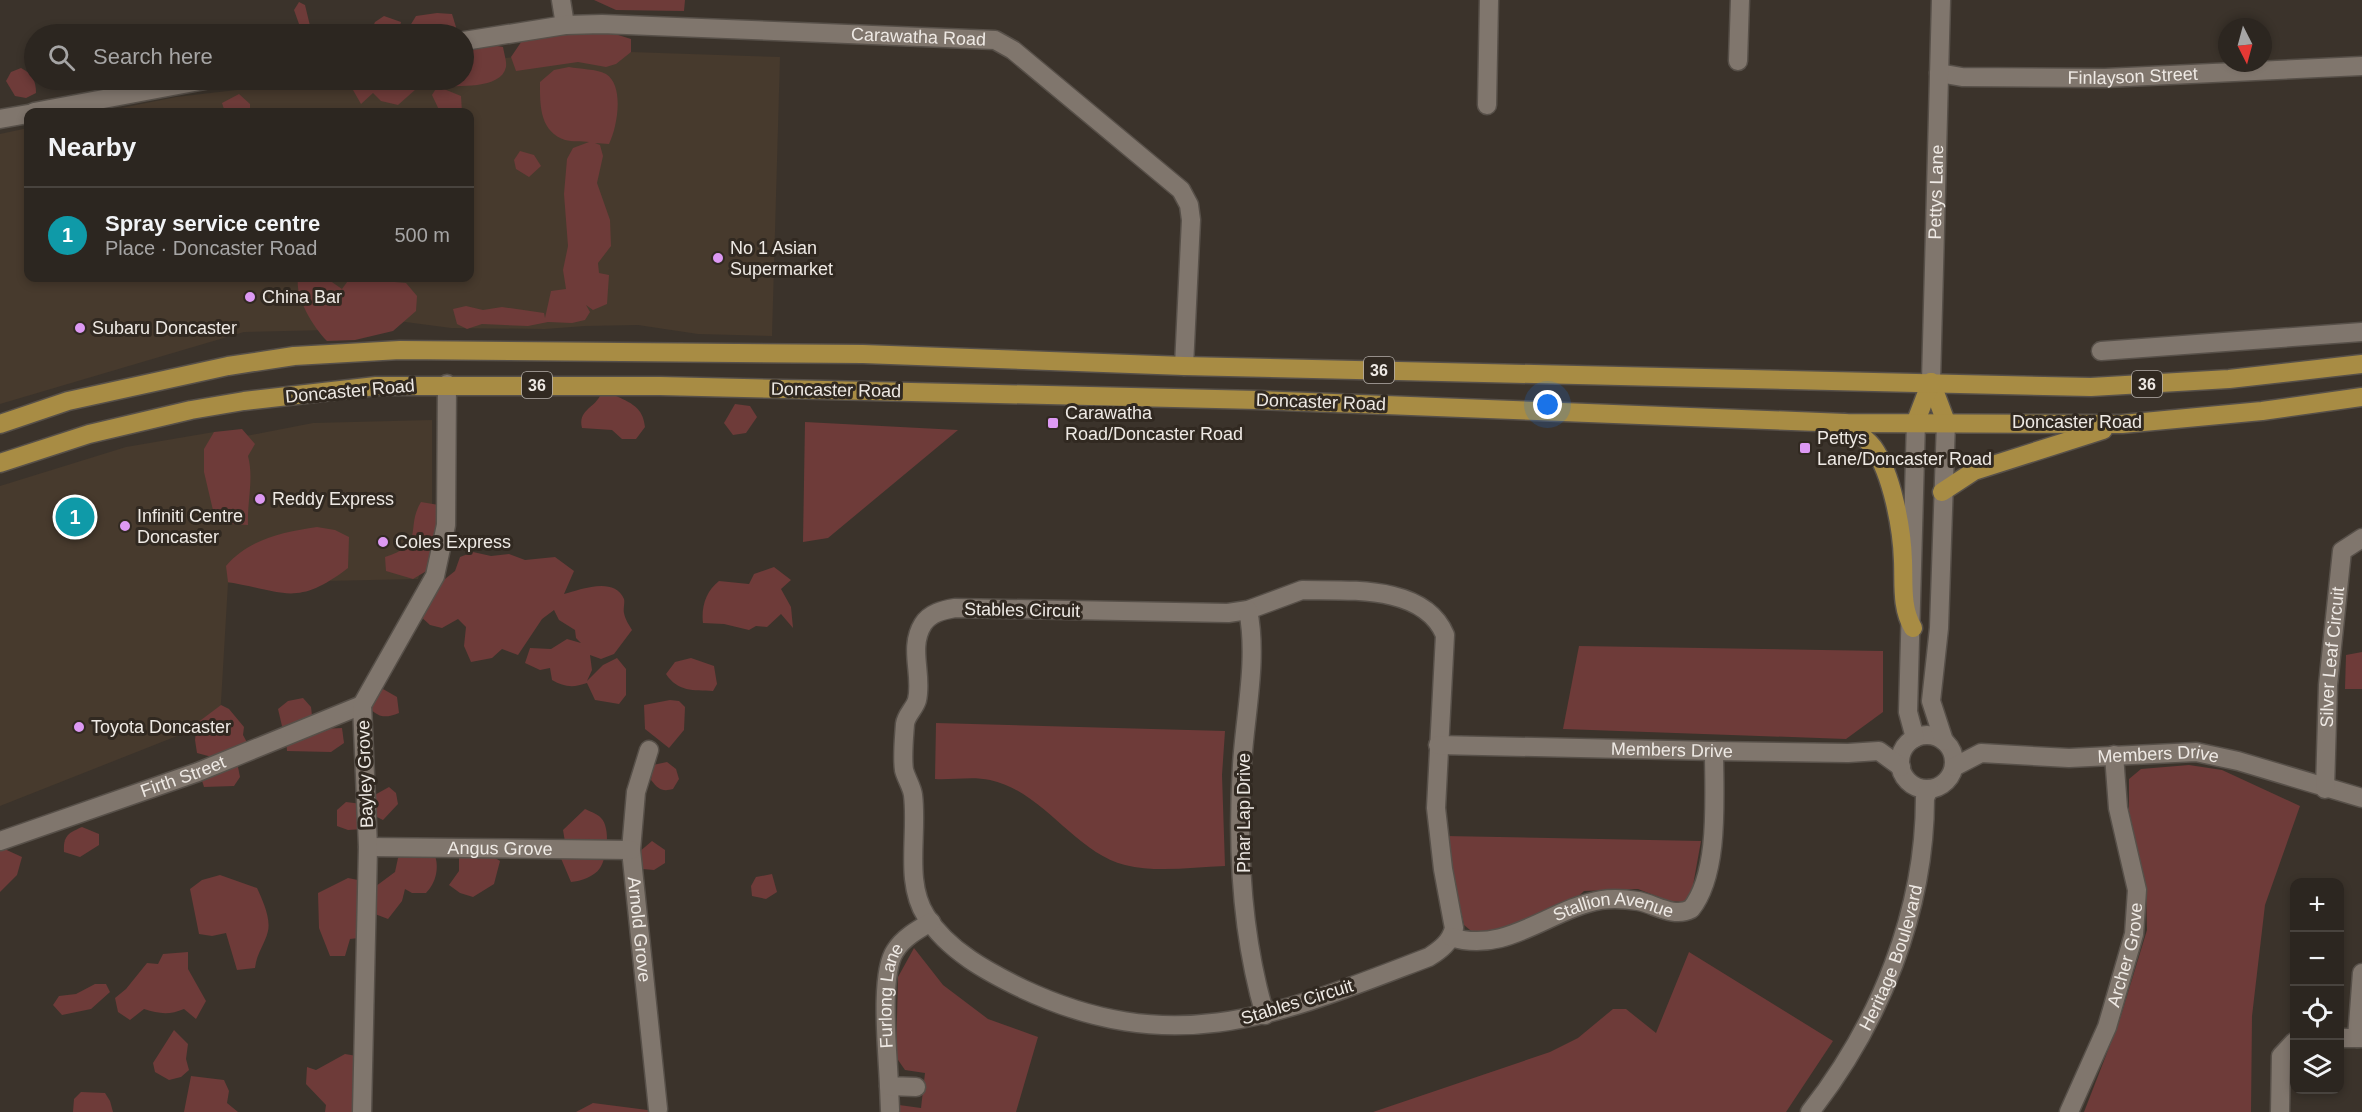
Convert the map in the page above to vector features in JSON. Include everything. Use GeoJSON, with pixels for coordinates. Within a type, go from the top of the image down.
{"type":"FeatureCollection","features":[{"type":"Feature","properties":{"kind":"main road","name":"Doncaster Road"},"geometry":{"type":"LineString","coordinates":[[0,424],[68,401],[228,366],[351,351],[468,349],[863,354],[1184,366],[2091,387],[2229,379],[2362,364]]}},
{"type":"Feature","properties":{"kind":"main road"},"geometry":{"type":"LineString","coordinates":[[1182,399],[1184,366]]}},
{"type":"Feature","properties":{"kind":"main road"},"geometry":{"type":"LineString","coordinates":[[1916,422],[1931,382]]}},
{"type":"Feature","properties":{"kind":"main road"},"geometry":{"type":"LineString","coordinates":[[1931,382],[1946,422]]}},
{"type":"Feature","properties":{"kind":"main road","name":"Doncaster Road"},"geometry":{"type":"LineString","coordinates":[[0,463],[89,434],[191,410],[244,401],[376,386],[447,384],[671,386],[1182,399],[1845,423],[2122,424],[2262,411],[2362,397]]}},
{"type":"Feature","properties":{"kind":"main road"},"geometry":{"type":"LineString","coordinates":[[1845,423],[1872,445],[1883,470],[1898,518],[1903,545],[1905,615],[1912,628]]}},
{"type":"Feature","properties":{"kind":"main road"},"geometry":{"type":"LineString","coordinates":[[1942,492],[1974,471],[2122,424]]}},
{"type":"Feature","properties":{"kind":"street"},"geometry":{"type":"LineString","coordinates":[[561,0],[565,25]]}},
{"type":"Feature","properties":{"kind":"street"},"geometry":{"type":"LineString","coordinates":[[1487,105],[1489,0]]}},
{"type":"Feature","properties":{"kind":"street"},"geometry":{"type":"LineString","coordinates":[[1738,61],[1740,0]]}},
{"type":"Feature","properties":{"kind":"street","name":"Pettys Lane"},"geometry":{"type":"LineString","coordinates":[[1931,382],[1941,0]]}},
{"type":"Feature","properties":{"kind":"street","name":"Carawatha Road"},"geometry":{"type":"LineString","coordinates":[[474,39],[565,25],[995,40],[1181,190],[1189,205],[1191,220],[1184,366]]}},
{"type":"Feature","properties":{"kind":"street","name":"Finlayson Street"},"geometry":{"type":"LineString","coordinates":[[1939,73],[1962,77],[2105,78],[2362,66]]}},
{"type":"Feature","properties":{"kind":"street"},"geometry":{"type":"LineString","coordinates":[[55,108],[152,90]]}},
{"type":"Feature","properties":{"kind":"street"},"geometry":{"type":"LineString","coordinates":[[0,111],[0,119],[24,115]]}},
{"type":"Feature","properties":{"kind":"street"},"geometry":{"type":"LineString","coordinates":[[2101,351],[2362,332]]}},
{"type":"Feature","properties":{"kind":"street","name":"Bayley Grove"},"geometry":{"type":"LineString","coordinates":[[362,1112],[368,847],[362,705],[435,576],[447,525],[447,384]]}},
{"type":"Feature","properties":{"kind":"street"},"geometry":{"type":"LineString","coordinates":[[1915,738],[1908,712],[1916,422]]}},
{"type":"Feature","properties":{"kind":"street"},"geometry":{"type":"LineString","coordinates":[[1944,741],[1931,735],[1915,738],[1903,750],[1901,767],[1903,774],[1914,785],[1929,789],[1945,782],[1954,767],[1953,753],[1944,741],[1931,701],[1939,628],[1946,422]]}},
{"type":"Feature","properties":{"kind":"street","name":"Silver Leaf Circuit"},"geometry":{"type":"LineString","coordinates":[[2325,789],[2328,685],[2342,551],[2362,538]]}},
{"type":"Feature","properties":{"kind":"street","name":"Stables Circuit"},"geometry":{"type":"LineString","coordinates":[[1302,590],[1376,594],[1398,598],[1427,610],[1437,618],[1446,643],[1438,745],[1436,808],[1443,869],[1453,917],[1451,937],[1429,957],[1264,1015],[1198,1026],[1136,1024],[1098,1017],[1042,998],[999,977],[957,949],[931,922],[917,894],[914,869],[913,794],[904,770],[905,722],[917,699],[916,648],[924,621],[933,614],[955,608],[1228,614],[1248,610],[1302,590]]}},
{"type":"Feature","properties":{"kind":"street","name":"Phar Lap Drive"},"geometry":{"type":"LineString","coordinates":[[1248,610],[1252,650],[1242,767],[1242,857],[1249,943],[1264,1015]]}},
{"type":"Feature","properties":{"kind":"street","name":"Firth Street"},"geometry":{"type":"LineString","coordinates":[[0,841],[198,772],[362,705]]}},
{"type":"Feature","properties":{"kind":"street","name":"Members Drive"},"geometry":{"type":"LineString","coordinates":[[1438,745],[1848,753],[1879,751],[1901,767]]}},
{"type":"Feature","properties":{"kind":"street","name":"Arnold Grove"},"geometry":{"type":"LineString","coordinates":[[650,750],[636,792],[631,850],[658,1109]]}},
{"type":"Feature","properties":{"kind":"street","name":"Stallion Avenue"},"geometry":{"type":"LineString","coordinates":[[1451,937],[1466,941],[1495,940],[1582,905],[1610,899],[1637,900],[1676,912],[1691,909],[1700,894],[1710,860],[1714,751]]}},
{"type":"Feature","properties":{"kind":"street","name":"Members Drive"},"geometry":{"type":"LineString","coordinates":[[1954,767],[1981,753],[2069,758],[2171,752],[2217,755],[2325,789],[2362,798]]}},
{"type":"Feature","properties":{"kind":"street","name":"Archer Grove"},"geometry":{"type":"LineString","coordinates":[[2069,1112],[2107,1027],[2134,934],[2137,890],[2118,808],[2114,754]]}},
{"type":"Feature","properties":{"kind":"street","name":"Heritage Boulevard"},"geometry":{"type":"LineString","coordinates":[[1820,1109],[1856,1042],[1902,942],[1919,879],[1925,798],[1929,789]]}},
{"type":"Feature","properties":{"kind":"street","name":"Angus Grove"},"geometry":{"type":"LineString","coordinates":[[368,847],[631,850]]}},
{"type":"Feature","properties":{"kind":"street","name":"Furlong Lane"},"geometry":{"type":"LineString","coordinates":[[890,1110],[887,982],[889,962],[899,945],[911,933],[931,922]]}},
{"type":"Feature","properties":{"kind":"street"},"geometry":{"type":"LineString","coordinates":[[2353,1038],[2362,973]]}},
{"type":"Feature","properties":{"kind":"street"},"geometry":{"type":"LineString","coordinates":[[2280,1112],[2281,1056],[2290,1047]]}},
{"type":"Feature","properties":{"kind":"street"},"geometry":{"type":"LineString","coordinates":[[889,1086],[916,1087]]}},
{"type":"Feature","properties":{"kind":"shaded area"},"geometry":{"type":"Polygon","coordinates":[[[594,0],[685,0],[684,11],[616,10],[594,0]]]}},
{"type":"Feature","properties":{"kind":"shaded area"},"geometry":{"type":"Polygon","coordinates":[[[299,2],[305,5],[310,24],[299,24],[294,10],[299,2]]]}},
{"type":"Feature","properties":{"kind":"shaded area"},"geometry":{"type":"Polygon","coordinates":[[[437,13],[452,14],[455,24],[411,24],[416,16],[437,13]]]}},
{"type":"Feature","properties":{"kind":"shaded area"},"geometry":{"type":"Polygon","coordinates":[[[384,16],[401,22],[400,24],[374,24],[384,16]]]}},
{"type":"Feature","properties":{"kind":"shaded area"},"geometry":{"type":"Polygon","coordinates":[[[534,23],[602,24],[615,34],[631,39],[631,52],[616,64],[606,67],[578,62],[516,71],[511,57],[534,23]]]}},
{"type":"Feature","properties":{"kind":"shaded area"},"geometry":{"type":"Polygon","coordinates":[[[481,43],[503,47],[506,67],[496,80],[474,85],[474,45],[481,43]]]}},
{"type":"Feature","properties":{"kind":"shaded area"},"geometry":{"type":"Polygon","coordinates":[[[571,50],[780,57],[772,336],[698,334],[638,325],[545,329],[451,328],[398,321],[329,330],[244,332],[0,404],[0,134],[24,129],[24,282],[474,282],[474,108],[121,108],[176,97],[237,90],[474,90],[474,62],[571,50]]]}},
{"type":"Feature","properties":{"kind":"shaded area"},"geometry":{"type":"Polygon","coordinates":[[[569,67],[602,72],[612,80],[616,88],[617,118],[609,144],[595,143],[600,145],[603,156],[597,183],[610,220],[611,246],[598,263],[599,273],[609,275],[607,304],[593,310],[586,305],[590,312],[585,320],[572,323],[548,322],[528,326],[482,324],[467,329],[457,324],[453,309],[466,306],[483,310],[502,307],[544,313],[545,318],[551,291],[566,289],[563,270],[568,246],[564,194],[567,159],[573,148],[589,142],[565,140],[550,130],[541,108],[540,82],[554,70],[569,67]]]}},
{"type":"Feature","properties":{"kind":"shaded area"},"geometry":{"type":"Polygon","coordinates":[[[21,68],[24,70],[24,90],[36,90],[36,93],[26,98],[15,96],[6,81],[11,72],[21,68]]]}},
{"type":"Feature","properties":{"kind":"shaded area"},"geometry":{"type":"Polygon","coordinates":[[[353,90],[415,90],[398,105],[381,101],[373,93],[361,104],[353,90]]]}},
{"type":"Feature","properties":{"kind":"shaded area"},"geometry":{"type":"Polygon","coordinates":[[[435,90],[446,90],[461,96],[462,108],[438,108],[432,95],[435,90]]]}},
{"type":"Feature","properties":{"kind":"shaded area"},"geometry":{"type":"Polygon","coordinates":[[[239,94],[250,104],[250,108],[224,108],[222,103],[239,94]]]}},
{"type":"Feature","properties":{"kind":"shaded area"},"geometry":{"type":"Polygon","coordinates":[[[520,151],[534,155],[541,166],[529,177],[516,169],[514,160],[520,151]]]}},
{"type":"Feature","properties":{"kind":"shaded area"},"geometry":{"type":"Polygon","coordinates":[[[298,282],[332,282],[342,289],[347,282],[406,283],[417,296],[416,311],[393,331],[355,340],[327,341],[306,311],[298,282]]]}},
{"type":"Feature","properties":{"kind":"shaded area"},"geometry":{"type":"Polygon","coordinates":[[[614,395],[631,403],[642,415],[645,427],[636,439],[622,439],[612,430],[582,428],[584,413],[600,396],[614,395]]]}},
{"type":"Feature","properties":{"kind":"shaded area"},"geometry":{"type":"Polygon","coordinates":[[[735,404],[750,406],[757,417],[746,433],[733,435],[724,423],[735,404]]]}},
{"type":"Feature","properties":{"kind":"shaded area"},"geometry":{"type":"Polygon","coordinates":[[[432,420],[432,538],[418,579],[228,583],[220,719],[0,806],[0,486],[126,447],[214,432],[215,442],[313,423],[432,420]]]}},
{"type":"Feature","properties":{"kind":"shaded area"},"geometry":{"type":"Polygon","coordinates":[[[805,422],[958,430],[828,538],[803,542],[805,422]]]}},
{"type":"Feature","properties":{"kind":"shaded area"},"geometry":{"type":"Polygon","coordinates":[[[242,429],[255,444],[248,456],[250,482],[248,525],[216,523],[204,472],[204,449],[214,432],[242,429]]]}},
{"type":"Feature","properties":{"kind":"shaded area"},"geometry":{"type":"Polygon","coordinates":[[[421,502],[439,505],[454,540],[445,560],[413,579],[386,571],[385,557],[406,547],[410,541],[414,520],[421,502]]]}},
{"type":"Feature","properties":{"kind":"shaded area"},"geometry":{"type":"Polygon","coordinates":[[[317,527],[335,530],[349,537],[348,568],[331,580],[316,588],[290,593],[228,582],[226,566],[245,549],[279,534],[317,527]]]}},
{"type":"Feature","properties":{"kind":"shaded area"},"geometry":{"type":"Polygon","coordinates":[[[473,552],[491,556],[509,554],[525,560],[555,557],[574,571],[564,594],[596,586],[613,588],[619,592],[624,599],[625,617],[632,630],[614,654],[601,659],[590,655],[592,670],[587,681],[603,665],[617,658],[626,669],[626,695],[619,704],[595,700],[587,683],[577,686],[561,684],[552,680],[550,668],[540,670],[525,663],[530,648],[551,649],[567,639],[581,643],[576,638],[575,630],[559,620],[554,610],[542,619],[518,655],[502,649],[492,658],[471,662],[464,646],[466,627],[458,619],[442,628],[430,625],[419,615],[435,587],[455,571],[460,557],[473,552]]]}},
{"type":"Feature","properties":{"kind":"shaded area"},"geometry":{"type":"Polygon","coordinates":[[[774,567],[791,580],[781,589],[791,607],[793,628],[781,614],[767,627],[756,626],[749,630],[724,624],[703,623],[705,600],[719,581],[749,584],[754,574],[774,567]]]}},
{"type":"Feature","properties":{"kind":"shaded area"},"geometry":{"type":"Polygon","coordinates":[[[1579,646],[1883,651],[1883,712],[1846,739],[1563,729],[1579,646]]]}},
{"type":"Feature","properties":{"kind":"shaded area"},"geometry":{"type":"Polygon","coordinates":[[[2362,652],[2362,689],[2345,689],[2346,655],[2362,652]]]}},
{"type":"Feature","properties":{"kind":"shaded area"},"geometry":{"type":"Polygon","coordinates":[[[691,658],[714,666],[717,684],[713,691],[681,687],[666,674],[675,662],[691,658]]]}},
{"type":"Feature","properties":{"kind":"shaded area"},"geometry":{"type":"Polygon","coordinates":[[[383,689],[397,697],[399,713],[383,716],[370,709],[371,703],[383,689]]]}},
{"type":"Feature","properties":{"kind":"shaded area"},"geometry":{"type":"Polygon","coordinates":[[[303,698],[311,707],[313,724],[297,731],[282,726],[278,709],[288,701],[303,698]]]}},
{"type":"Feature","properties":{"kind":"shaded area"},"geometry":{"type":"Polygon","coordinates":[[[670,700],[679,701],[685,707],[684,730],[669,748],[645,729],[644,705],[670,700]]]}},
{"type":"Feature","properties":{"kind":"shaded area"},"geometry":{"type":"Polygon","coordinates":[[[221,705],[229,709],[244,727],[243,735],[250,748],[223,760],[197,753],[195,740],[197,723],[221,705]]]}},
{"type":"Feature","properties":{"kind":"shaded area"},"geometry":{"type":"Polygon","coordinates":[[[936,723],[1225,731],[1222,775],[1225,866],[1162,869],[1125,865],[1090,848],[1043,809],[1009,786],[983,779],[935,779],[936,723]]]}},
{"type":"Feature","properties":{"kind":"shaded area"},"geometry":{"type":"Polygon","coordinates":[[[342,728],[344,743],[331,752],[287,751],[286,738],[320,729],[342,728]]]}},
{"type":"Feature","properties":{"kind":"shaded area"},"geometry":{"type":"Polygon","coordinates":[[[231,760],[238,767],[240,777],[234,786],[204,787],[200,774],[231,760]]]}},
{"type":"Feature","properties":{"kind":"shaded area"},"geometry":{"type":"Polygon","coordinates":[[[667,762],[676,769],[679,779],[673,789],[663,790],[651,780],[653,765],[667,762]]]}},
{"type":"Feature","properties":{"kind":"shaded area"},"geometry":{"type":"Polygon","coordinates":[[[2189,765],[2222,770],[2300,806],[2265,905],[2252,1016],[2251,1112],[2084,1112],[2119,1022],[2147,930],[2146,887],[2129,811],[2129,779],[2141,769],[2189,765]]]}},
{"type":"Feature","properties":{"kind":"shaded area"},"geometry":{"type":"Polygon","coordinates":[[[389,787],[396,793],[398,804],[383,820],[373,815],[371,797],[389,787]]]}},
{"type":"Feature","properties":{"kind":"shaded area"},"geometry":{"type":"Polygon","coordinates":[[[346,802],[362,804],[363,829],[348,830],[337,826],[337,810],[346,802]]]}},
{"type":"Feature","properties":{"kind":"shaded area"},"geometry":{"type":"Polygon","coordinates":[[[585,809],[598,815],[604,823],[607,836],[606,850],[602,863],[594,874],[571,882],[560,856],[565,842],[563,830],[585,809]]]}},
{"type":"Feature","properties":{"kind":"shaded area"},"geometry":{"type":"Polygon","coordinates":[[[82,827],[99,834],[99,845],[80,857],[64,852],[64,842],[67,836],[82,827]]]}},
{"type":"Feature","properties":{"kind":"shaded area"},"geometry":{"type":"Polygon","coordinates":[[[1445,836],[1701,841],[1692,891],[1684,902],[1669,901],[1638,889],[1584,891],[1549,914],[1476,935],[1464,925],[1445,836]]]}},
{"type":"Feature","properties":{"kind":"shaded area"},"geometry":{"type":"Polygon","coordinates":[[[652,841],[665,850],[665,863],[654,870],[643,869],[632,858],[652,841]]]}},
{"type":"Feature","properties":{"kind":"shaded area"},"geometry":{"type":"Polygon","coordinates":[[[0,847],[22,857],[17,875],[0,892],[0,847]]]}},
{"type":"Feature","properties":{"kind":"shaded area"},"geometry":{"type":"Polygon","coordinates":[[[419,848],[434,853],[437,864],[435,880],[426,893],[412,893],[405,889],[402,901],[388,919],[375,914],[376,936],[350,939],[345,956],[330,956],[319,928],[318,893],[348,878],[363,881],[368,892],[395,872],[398,858],[419,848]]]}},
{"type":"Feature","properties":{"kind":"shaded area"},"geometry":{"type":"Polygon","coordinates":[[[486,852],[500,861],[494,884],[473,897],[460,893],[449,885],[459,871],[459,857],[486,852]]]}},
{"type":"Feature","properties":{"kind":"shaded area"},"geometry":{"type":"Polygon","coordinates":[[[772,874],[777,892],[766,899],[752,896],[751,886],[756,877],[772,874]]]}},
{"type":"Feature","properties":{"kind":"shaded area"},"geometry":{"type":"Polygon","coordinates":[[[220,875],[257,888],[263,903],[269,926],[255,968],[237,970],[226,933],[212,936],[199,934],[190,889],[202,880],[220,875]]]}},
{"type":"Feature","properties":{"kind":"shaded area"},"geometry":{"type":"Polygon","coordinates":[[[914,948],[943,985],[988,1019],[1038,1037],[1016,1112],[899,1112],[899,1105],[921,1108],[925,1073],[905,1070],[896,1057],[898,977],[914,948]]]}},
{"type":"Feature","properties":{"kind":"shaded area"},"geometry":{"type":"Polygon","coordinates":[[[188,952],[188,969],[206,1001],[196,1019],[184,1009],[164,1013],[144,1009],[130,1020],[118,1012],[115,998],[126,989],[147,963],[158,964],[163,954],[188,952]]]}},
{"type":"Feature","properties":{"kind":"shaded area"},"geometry":{"type":"Polygon","coordinates":[[[1689,952],[1833,1041],[1786,1112],[1373,1112],[1550,1052],[1578,1038],[1613,1009],[1626,1009],[1656,1033],[1689,952]]]}},
{"type":"Feature","properties":{"kind":"shaded area"},"geometry":{"type":"Polygon","coordinates":[[[95,984],[106,984],[110,992],[91,1009],[62,1015],[53,1005],[59,996],[76,994],[95,984]]]}},
{"type":"Feature","properties":{"kind":"shaded area"},"geometry":{"type":"Polygon","coordinates":[[[174,1030],[188,1044],[186,1059],[189,1070],[181,1077],[169,1080],[155,1072],[153,1063],[174,1030]]]}},
{"type":"Feature","properties":{"kind":"shaded area"},"geometry":{"type":"Polygon","coordinates":[[[345,1054],[357,1056],[359,1112],[325,1112],[326,1105],[306,1084],[307,1067],[316,1070],[345,1054]]]}},
{"type":"Feature","properties":{"kind":"shaded area"},"geometry":{"type":"Polygon","coordinates":[[[191,1076],[224,1080],[229,1091],[227,1103],[238,1112],[184,1112],[191,1076]]]}},
{"type":"Feature","properties":{"kind":"shaded area"},"geometry":{"type":"Polygon","coordinates":[[[81,1092],[105,1093],[113,1112],[73,1112],[74,1099],[81,1092]]]}},
{"type":"Feature","properties":{"kind":"shaded area"},"geometry":{"type":"Polygon","coordinates":[[[593,1103],[663,1112],[576,1112],[593,1103]]]}},
{"type":"Feature","properties":{"kind":"place","name":"No 1 Asian Supermarket"},"geometry":{"type":"Point","coordinates":[718,258]}},
{"type":"Feature","properties":{"kind":"place","name":"China Bar"},"geometry":{"type":"Point","coordinates":[250,297]}},
{"type":"Feature","properties":{"kind":"place","name":"Subaru Doncaster"},"geometry":{"type":"Point","coordinates":[80,328]}},
{"type":"Feature","properties":{"kind":"place","name":"Carawatha Road/Doncaster Road"},"geometry":{"type":"Point","coordinates":[1053,423]}},
{"type":"Feature","properties":{"kind":"place","name":"Pettys Lane/Doncaster Road"},"geometry":{"type":"Point","coordinates":[1805,448]}},
{"type":"Feature","properties":{"kind":"place","name":"Reddy Express"},"geometry":{"type":"Point","coordinates":[260,499]}},
{"type":"Feature","properties":{"kind":"place","name":"Spray service centre"},"geometry":{"type":"Point","coordinates":[75,517]}},
{"type":"Feature","properties":{"kind":"place","name":"Infiniti Centre Doncaster"},"geometry":{"type":"Point","coordinates":[125,526]}},
{"type":"Feature","properties":{"kind":"place","name":"Coles Express"},"geometry":{"type":"Point","coordinates":[383,542]}},
{"type":"Feature","properties":{"kind":"place","name":"Toyota Doncaster"},"geometry":{"type":"Point","coordinates":[79,727]}}]}
